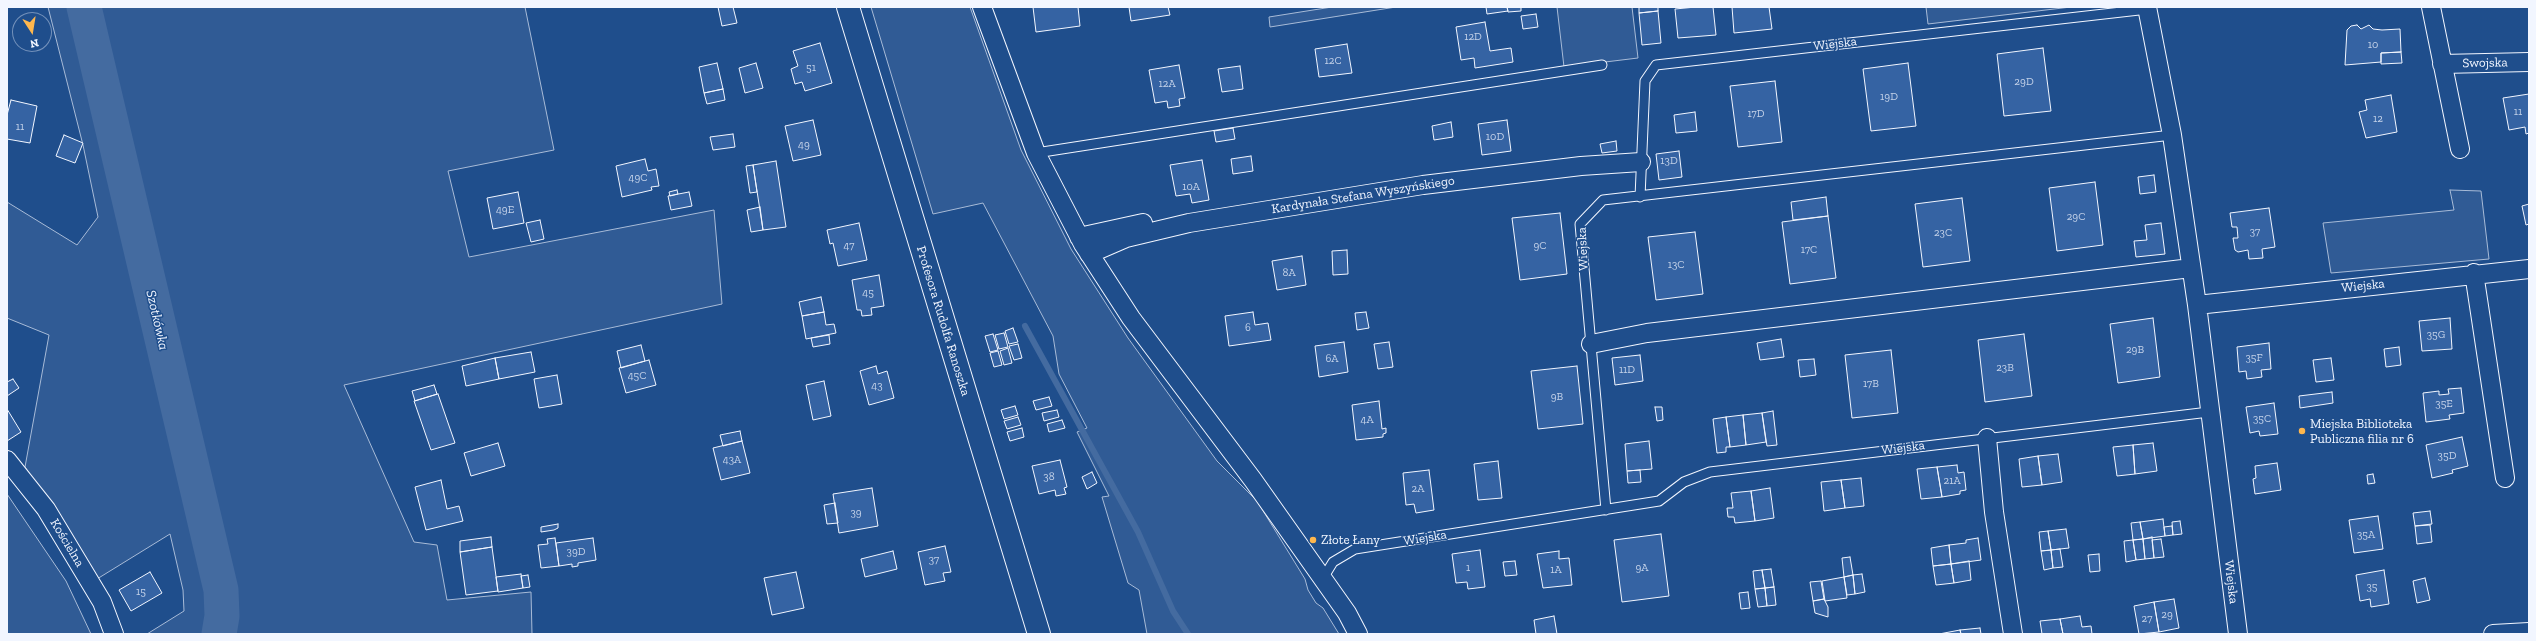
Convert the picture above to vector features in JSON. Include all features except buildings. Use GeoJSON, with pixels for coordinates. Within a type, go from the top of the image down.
{"type":"FeatureCollection","features":[{"type":"Feature","properties":{"kind":"street","name":"Profesora Rudolfa Ranoszka"},"geometry":{"type":"LineString","coordinates":[[848,7],[1039,634]]}},
{"type":"Feature","properties":{"kind":"street"},"geometry":{"type":"LineString","coordinates":[[982,7],[1036,153],[1089,254],[1131,318],[1254,480],[1347,614],[1358,634]]}},
{"type":"Feature","properties":{"kind":"street"},"geometry":{"type":"LineString","coordinates":[[2431,7],[2460,149]]}},
{"type":"Feature","properties":{"kind":"street","name":"Wiejska"},"geometry":{"type":"LineString","coordinates":[[2152,8],[2197,305],[2209,412],[2238,634]]}},
{"type":"Feature","properties":{"kind":"street","name":"Swojska"},"geometry":{"type":"LineString","coordinates":[[2442,64],[2529,62]]}},
{"type":"Feature","properties":{"kind":"street","name":"Kardynała Stefana Wyszyńskiego"},"geometry":{"type":"LineString","coordinates":[[1089,254],[1126,238],[1189,223],[1423,185],[1581,166],[1642,162]]}},
{"type":"Feature","properties":{"kind":"street"},"geometry":{"type":"LineString","coordinates":[[1079,237],[1101,230],[1152,221],[1189,216],[1232,216]]}},
{"type":"Feature","properties":{"kind":"street"},"geometry":{"type":"LineString","coordinates":[[1591,344],[1655,332],[2191,268]]}},
{"type":"Feature","properties":{"kind":"street","name":"Wiejska"},"geometry":{"type":"LineString","coordinates":[[2197,305],[2474,273],[2529,269]]}},
{"type":"Feature","properties":{"kind":"street"},"geometry":{"type":"LineString","coordinates":[[2474,273],[2505,478]]}},
{"type":"Feature","properties":{"kind":"street"},"geometry":{"type":"LineString","coordinates":[[1987,438],[1994,512],[2013,634]]}},
{"type":"Feature","properties":{"kind":"street","name":"Kościelna"},"geometry":{"type":"LineString","coordinates":[[7,460],[46,509],[102,602],[114,634]]}},
{"type":"Feature","properties":{"kind":"street"},"geometry":{"type":"LineString","coordinates":[[2493,634],[2529,632]]}},
{"type":"Feature","properties":{"kind":"lane","name":"Wiejska"},"geometry":{"type":"LineString","coordinates":[[1640,197],[1645,81],[1656,65],[2152,8]]}},
{"type":"Feature","properties":{"kind":"lane"},"geometry":{"type":"LineString","coordinates":[[1036,153],[1602,65]]}},
{"type":"Feature","properties":{"kind":"lane","name":"Wiejska"},"geometry":{"type":"LineString","coordinates":[[1606,510],[1580,224],[1604,200],[2172,135]]}},
{"type":"Feature","properties":{"kind":"lane","name":"Wiejska"},"geometry":{"type":"LineString","coordinates":[[1322,580],[1333,562],[1355,549],[1659,502],[1684,482],[1710,472],[2209,412]]}},
{"type":"Feature","properties":{"kind":"shaded area"},"geometry":{"type":"Polygon","coordinates":[[[48,7],[525,7],[554,150],[448,171],[469,257],[714,210],[722,304],[344,385],[414,542],[437,545],[447,600],[531,592],[532,634],[147,634],[184,611],[183,590],[170,534],[97,579],[25,467],[49,335],[7,318],[7,202],[77,245],[98,217],[83,145],[52,23],[52,12],[49,12],[48,7]]]}},
{"type":"Feature","properties":{"kind":"shaded area"},"geometry":{"type":"Polygon","coordinates":[[[871,7],[970,7],[1021,150],[1071,249],[1128,338],[1217,461],[1257,501],[1305,579],[1308,590],[1316,603],[1323,608],[1339,634],[1147,634],[1139,590],[1128,583],[1102,497],[1109,496],[1077,432],[1087,428],[1059,374],[1053,336],[983,203],[933,214],[871,7]]]}},
{"type":"Feature","properties":{"kind":"shaded area"},"geometry":{"type":"Polygon","coordinates":[[[1332,7],[1396,7],[1270,27],[1269,17],[1332,7]]]}},
{"type":"Feature","properties":{"kind":"shaded area"},"geometry":{"type":"Polygon","coordinates":[[[1557,7],[1632,7],[1638,58],[1564,67],[1557,7]]]}},
{"type":"Feature","properties":{"kind":"shaded area"},"geometry":{"type":"Polygon","coordinates":[[[1926,7],[2071,7],[1928,24],[1926,7]]]}},
{"type":"Feature","properties":{"kind":"shaded area"},"geometry":{"type":"Polygon","coordinates":[[[2450,190],[2481,191],[2489,259],[2331,273],[2323,223],[2454,210],[2450,190]]]}},
{"type":"Feature","properties":{"kind":"shaded area"},"geometry":{"type":"Polygon","coordinates":[[[7,494],[66,581],[91,634],[7,634],[7,494]]]}},
{"type":"Feature","properties":{"kind":"waterway","name":"Szotkówka"},"geometry":{"type":"LineString","coordinates":[[84,7],[221,590],[222,616],[219,634]]}},
{"type":"Feature","properties":{"kind":"waterway"},"geometry":{"type":"LineString","coordinates":[[1025,326],[1138,532],[1173,611],[1188,634]]}},
{"type":"Feature","properties":{"kind":"place","name":"Miejska Biblioteka Publiczna filia nr 6"},"geometry":{"type":"Point","coordinates":[2302,431]}},
{"type":"Feature","properties":{"kind":"place","name":"Złote Łany"},"geometry":{"type":"Point","coordinates":[1313,540]}}]}
